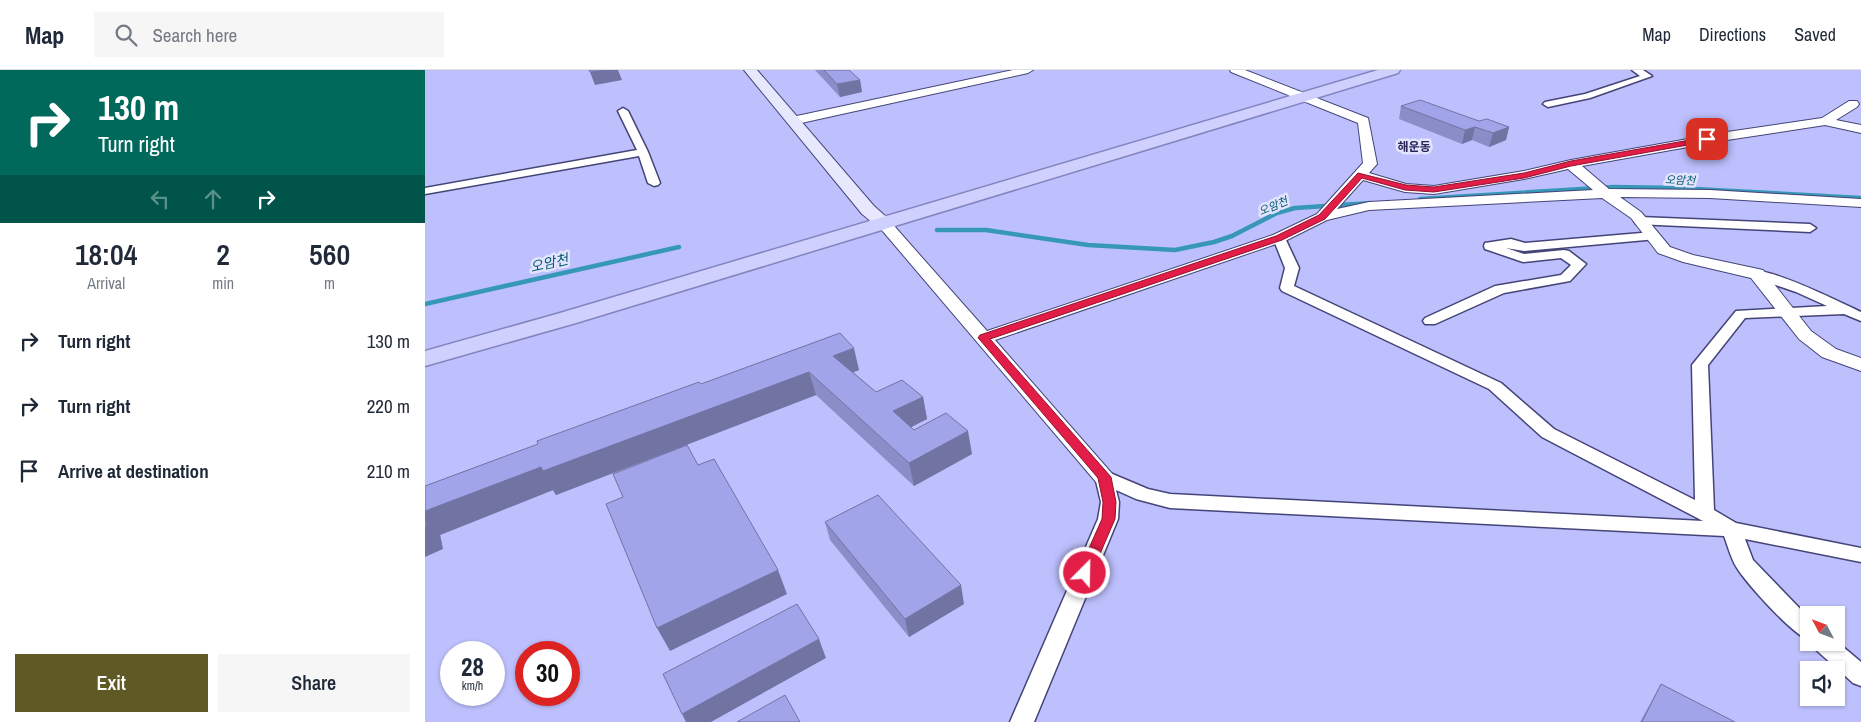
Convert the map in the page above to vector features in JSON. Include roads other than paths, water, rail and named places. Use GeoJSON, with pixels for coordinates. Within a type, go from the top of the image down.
{"type":"FeatureCollection","features":[{"type":"Feature","properties":{"kind":"main road"},"geometry":{"type":"LineString","coordinates":[[750,70],[868,210],[883,222]]}},
{"type":"Feature","properties":{"kind":"main road"},"geometry":{"type":"LineString","coordinates":[[425,359],[568,318],[1393,70]]}},
{"type":"Feature","properties":{"kind":"street"},"geometry":{"type":"LineString","coordinates":[[792,121],[1028,70]]}},
{"type":"Feature","properties":{"kind":"street"},"geometry":{"type":"LineString","coordinates":[[983,338],[1279,238],[1329,209],[1370,164],[1363,121],[1235,70]]}},
{"type":"Feature","properties":{"kind":"street"},"geometry":{"type":"LineString","coordinates":[[1547,104],[1587,96],[1648,76],[1636,70]]}},
{"type":"Feature","properties":{"kind":"street"},"geometry":{"type":"LineString","coordinates":[[1360,175],[1405,188],[1434,190],[1524,175],[1571,164],[1825,121],[1853,104]]}},
{"type":"Feature","properties":{"kind":"street"},"geometry":{"type":"LineString","coordinates":[[623,111],[643,152],[654,183]]}},
{"type":"Feature","properties":{"kind":"street"},"geometry":{"type":"LineString","coordinates":[[1825,121],[1861,130]]}},
{"type":"Feature","properties":{"kind":"street"},"geometry":{"type":"LineString","coordinates":[[425,191],[643,152]]}},
{"type":"Feature","properties":{"kind":"street"},"geometry":{"type":"LineString","coordinates":[[1571,164],[1601,190],[1635,215],[1664,250],[1689,259],[1757,274],[1801,289],[1861,317]]}},
{"type":"Feature","properties":{"kind":"street"},"geometry":{"type":"LineString","coordinates":[[1329,209],[1601,190],[1710,194],[1861,204]]}},
{"type":"Feature","properties":{"kind":"street"},"geometry":{"type":"LineString","coordinates":[[1640,221],[1810,228]]}},
{"type":"Feature","properties":{"kind":"street"},"geometry":{"type":"LineString","coordinates":[[883,222],[1104,477],[1143,494],[1170,501],[1731,529],[1861,556]]}},
{"type":"Feature","properties":{"kind":"street"},"geometry":{"type":"LineString","coordinates":[[1430,321],[1500,289],[1565,278],[1579,264],[1564,254],[1523,258],[1490,246],[1511,243],[1524,246],[1653,236]]}},
{"type":"Feature","properties":{"kind":"street"},"geometry":{"type":"LineString","coordinates":[[1279,238],[1292,268],[1287,288],[1495,386],[1548,433],[1705,513],[1731,529],[1745,564],[1800,624]]}},
{"type":"Feature","properties":{"kind":"street"},"geometry":{"type":"LineString","coordinates":[[1757,274],[1805,335],[1829,353],[1861,365]]}},
{"type":"Feature","properties":{"kind":"street"},"geometry":{"type":"LineString","coordinates":[[1705,513],[1700,365],[1741,314],[1846,310]]}},
{"type":"Feature","properties":{"kind":"street"},"geometry":{"type":"LineString","coordinates":[[1022,722],[1108,519],[1110,502],[1104,477]]}},
{"type":"Feature","properties":{"kind":"street"},"geometry":{"type":"LineString","coordinates":[[1832,651],[1861,676]]}},
{"type":"Feature","properties":{"kind":"waterway","name":"오암천"},"geometry":{"type":"LineString","coordinates":[[1420,199],[1614,187],[1676,188],[1861,198]]}},
{"type":"Feature","properties":{"kind":"waterway","name":"오암천"},"geometry":{"type":"LineString","coordinates":[[937,230],[986,230],[1088,245],[1175,250],[1214,242],[1232,236],[1277,213],[1295,208],[1371,203]]}},
{"type":"Feature","properties":{"kind":"waterway","name":"오암천"},"geometry":{"type":"LineString","coordinates":[[425,304],[679,247]]}},
{"type":"Feature","properties":{"kind":"district","name":"해운동"},"geometry":{"type":"Point","coordinates":[1414,147]}}]}
